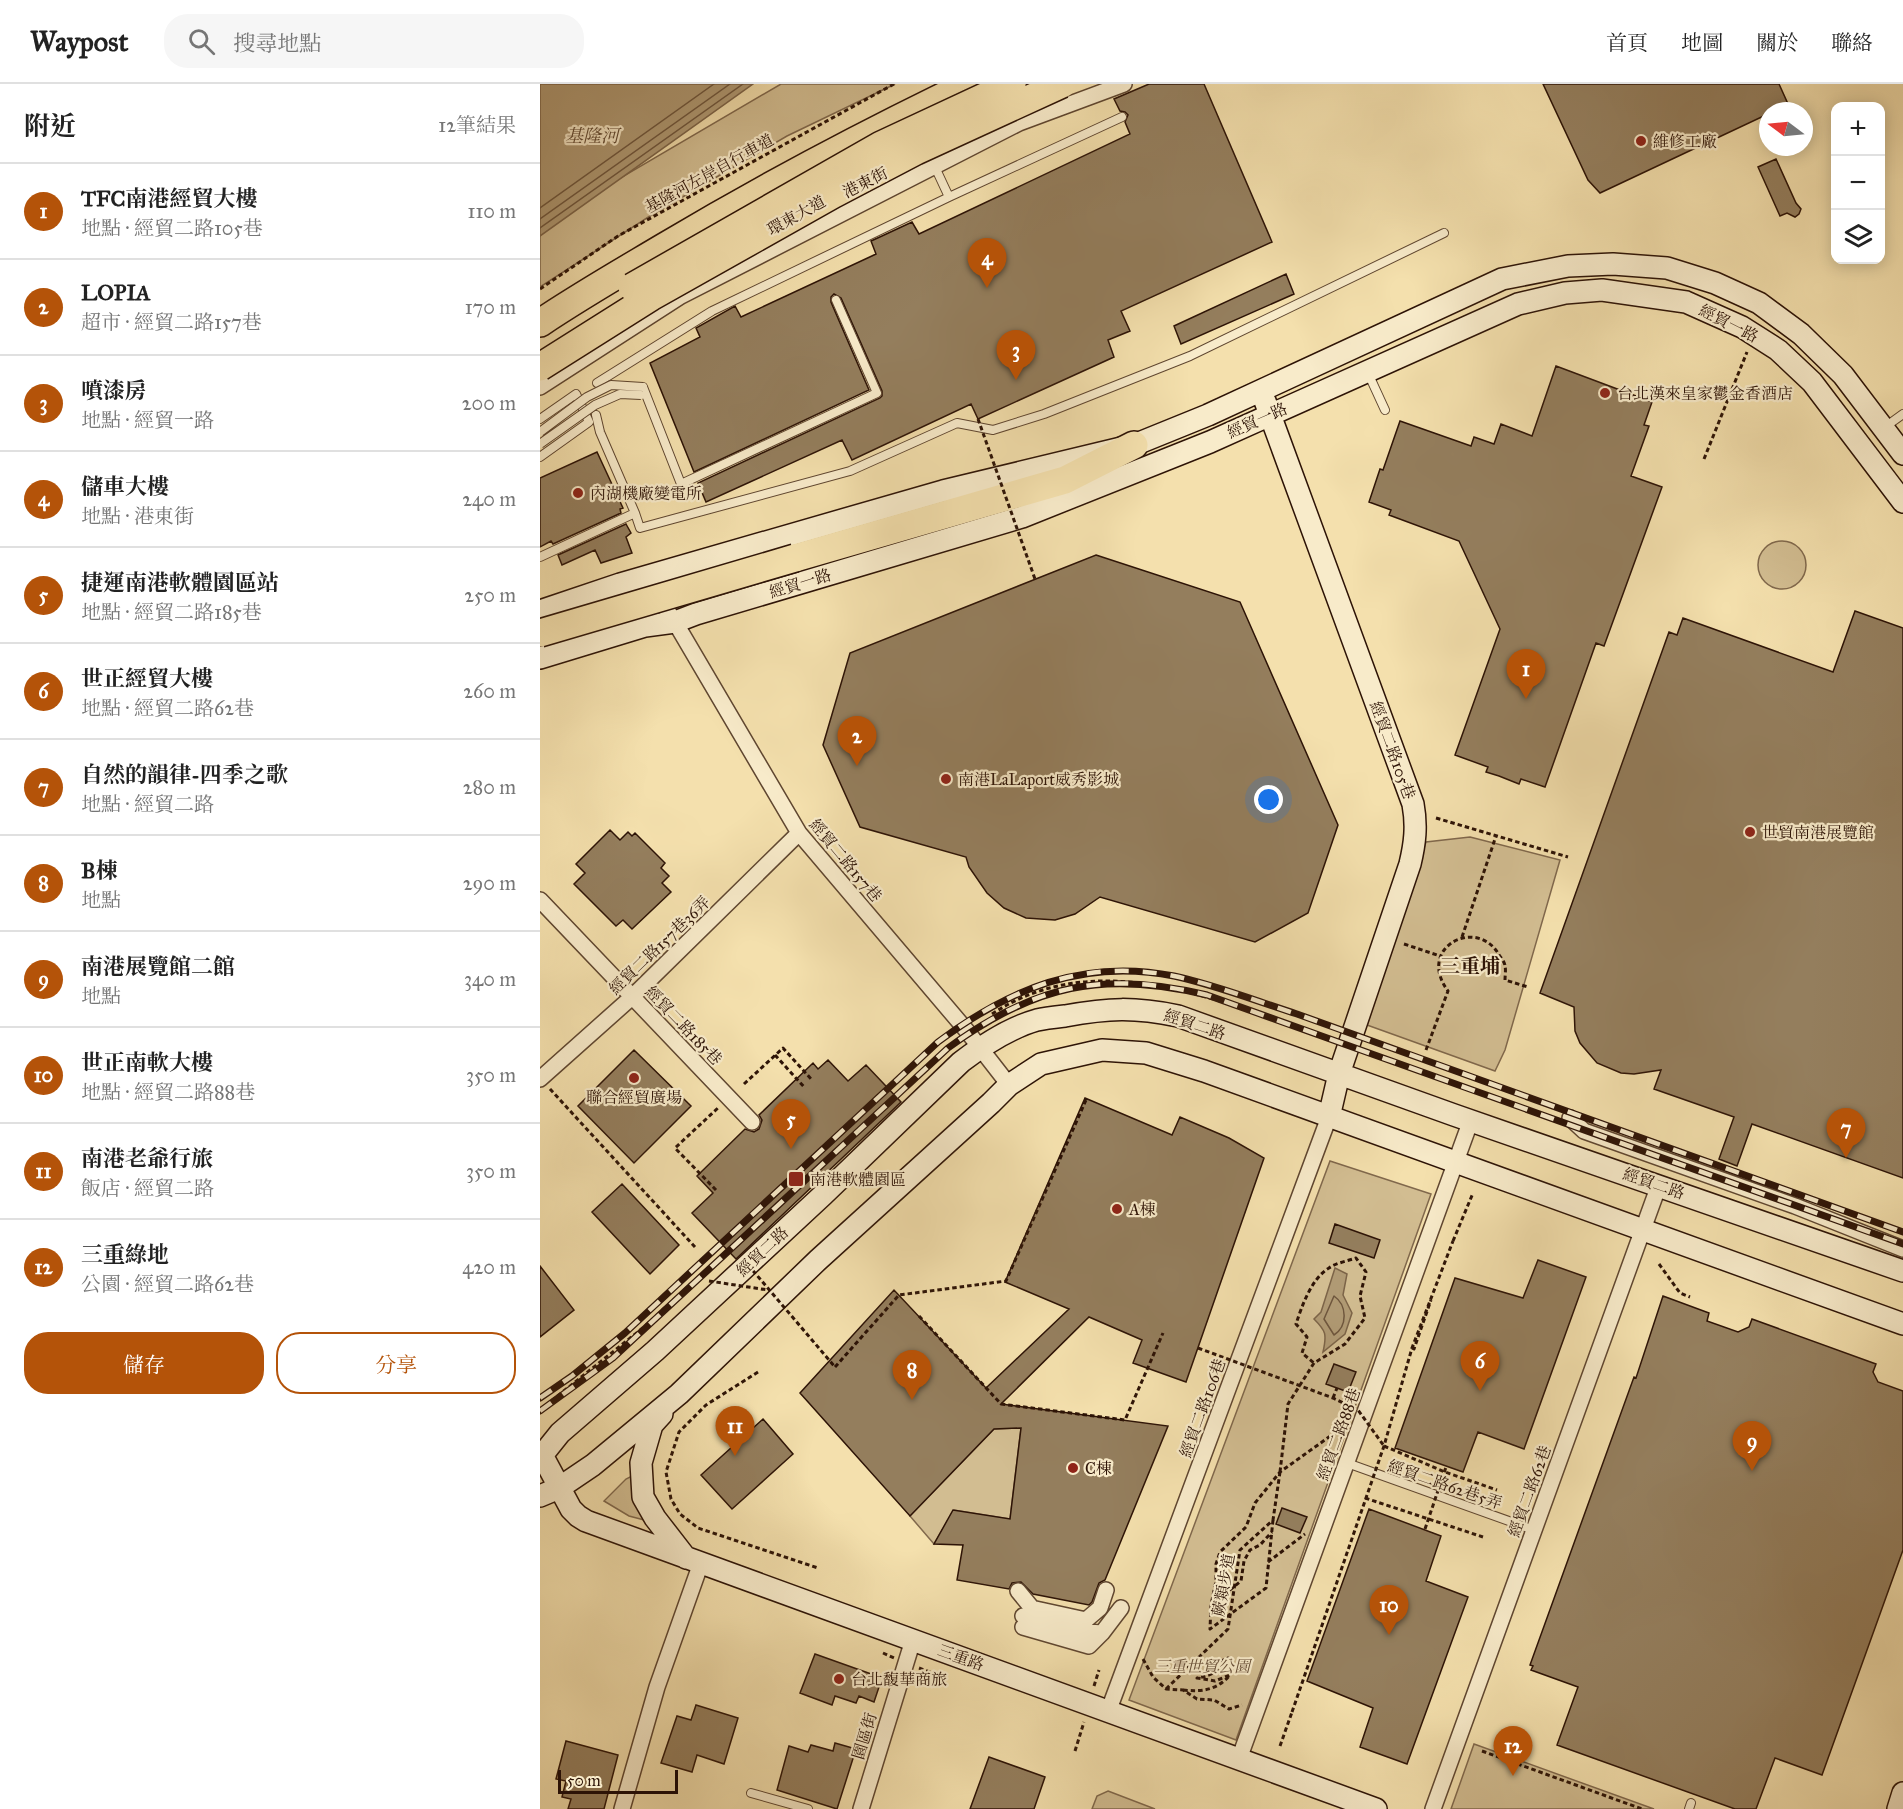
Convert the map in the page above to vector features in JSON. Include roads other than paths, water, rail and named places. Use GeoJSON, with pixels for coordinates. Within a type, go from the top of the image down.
{"type":"FeatureCollection","features":[{"type":"Feature","properties":{"kind":"highway"},"geometry":{"type":"LineString","coordinates":[[540,323],[742,201],[872,131],[969,84]]}},
{"type":"Feature","properties":{"kind":"highway"},"geometry":{"type":"LineString","coordinates":[[540,346],[671,264],[881,146],[1012,84]]}},
{"type":"Feature","properties":{"kind":"highway","name":"環東大道"},"geometry":{"type":"LineString","coordinates":[[540,367],[651,297],[834,194],[916,152],[1062,84]]}},
{"type":"Feature","properties":{"kind":"highway"},"geometry":{"type":"LineString","coordinates":[[540,633],[1065,480],[1134,445]]}},
{"type":"Feature","properties":{"kind":"street","name":"港東街"},"geometry":{"type":"LineString","coordinates":[[540,387],[681,296],[1019,123],[1124,84]]}},
{"type":"Feature","properties":{"kind":"street","name":"經貿一路"},"geometry":{"type":"LineString","coordinates":[[540,611],[620,584],[943,491],[1134,445],[1502,279],[1568,266],[1613,264],[1667,268],[1715,283],[1759,303],[1801,334],[1843,375],[1903,454]]}},
{"type":"Feature","properties":{"kind":"street","name":"經貿一路"},"geometry":{"type":"LineString","coordinates":[[540,658],[645,626],[675,622],[1022,517],[1210,442],[1518,304],[1565,293],[1602,290],[1686,302],[1742,327],[1778,350],[1812,382],[1903,501]]}},
{"type":"Feature","properties":{"kind":"street","name":"經貿二路105巷"},"geometry":{"type":"LineString","coordinates":[[1260,390],[1413,804],[1415,819],[1416,840],[1410,864],[1339,1074],[1329,1117]]}},
{"type":"Feature","properties":{"kind":"street","name":"經貿二路157巷"},"geometry":{"type":"LineString","coordinates":[[645,577],[675,622],[799,833],[1009,1084]]}},
{"type":"Feature","properties":{"kind":"street","name":"經貿二路157巷36弄"},"geometry":{"type":"LineString","coordinates":[[544,1082],[799,833]]}},
{"type":"Feature","properties":{"kind":"street","name":"經貿二路185巷"},"geometry":{"type":"LineString","coordinates":[[540,900],[752,1122]]}},
{"type":"Feature","properties":{"kind":"street","name":"經貿二路"},"geometry":{"type":"LineString","coordinates":[[541,1454],[560,1433],[655,1351],[820,1192],[961,1062],[981,1048],[1036,1020],[1113,1008],[1146,1009],[1178,1016],[1903,1271]]}},
{"type":"Feature","properties":{"kind":"street"},"geometry":{"type":"LineString","coordinates":[[550,1492],[593,1465],[679,1394],[818,1260],[1009,1084],[1041,1064],[1102,1050],[1146,1053],[1195,1068],[1903,1324]]}},
{"type":"Feature","properties":{"kind":"street","name":"經貿二路106巷"},"geometry":{"type":"LineString","coordinates":[[1108,1712],[1329,1117]]}},
{"type":"Feature","properties":{"kind":"street"},"geometry":{"type":"LineString","coordinates":[[1570,1118],[1584,1131],[1795,1206],[1903,1249]]}},
{"type":"Feature","properties":{"kind":"street","name":"經貿二路88巷"},"geometry":{"type":"LineString","coordinates":[[1239,1759],[1471,1120]]}},
{"type":"Feature","properties":{"kind":"street","name":"經貿二路62巷"},"geometry":{"type":"LineString","coordinates":[[1433,1809],[1659,1185]]}},
{"type":"Feature","properties":{"kind":"street"},"geometry":{"type":"LineString","coordinates":[[622,1809],[694,1561],[655,1518],[643,1497],[641,1475],[641,1463],[652,1425],[679,1394]]}},
{"type":"Feature","properties":{"kind":"street","name":"三重路"},"geometry":{"type":"LineString","coordinates":[[541,1454],[550,1492],[578,1516],[694,1561],[1376,1809]]}},
{"type":"Feature","properties":{"kind":"street"},"geometry":{"type":"LineString","coordinates":[[1018,1591],[1026,1617],[1068,1640],[1089,1646],[1098,1626],[1106,1590]]}},
{"type":"Feature","properties":{"kind":"street"},"geometry":{"type":"LineString","coordinates":[[1026,1617],[1052,1625],[1098,1626],[1121,1608]]}},
{"type":"Feature","properties":{"kind":"street"},"geometry":{"type":"LineString","coordinates":[[1026,1617],[1098,1626]]}},
{"type":"Feature","properties":{"kind":"street"},"geometry":{"type":"LineString","coordinates":[[1052,1625],[1068,1640]]}},
{"type":"Feature","properties":{"kind":"street","name":"園區街"},"geometry":{"type":"LineString","coordinates":[[861,1809],[913,1640]]}},
{"type":"Feature","properties":{"kind":"street"},"geometry":{"type":"LineString","coordinates":[[1898,1809],[1903,1793]]}},
{"type":"Feature","properties":{"kind":"lane"},"geometry":{"type":"LineString","coordinates":[[597,383],[712,311],[1122,117]]}},
{"type":"Feature","properties":{"kind":"lane"},"geometry":{"type":"LineString","coordinates":[[917,142],[1019,123]]}},
{"type":"Feature","properties":{"kind":"lane"},"geometry":{"type":"LineString","coordinates":[[815,173],[906,144]]}},
{"type":"Feature","properties":{"kind":"lane"},"geometry":{"type":"LineString","coordinates":[[935,167],[950,197]]}},
{"type":"Feature","properties":{"kind":"lane"},"geometry":{"type":"LineString","coordinates":[[566,317],[649,260],[805,177]]}},
{"type":"Feature","properties":{"kind":"lane"},"geometry":{"type":"LineString","coordinates":[[596,415],[600,432],[640,528],[850,471],[957,423],[993,430],[1044,414],[1191,356],[1444,233]]}},
{"type":"Feature","properties":{"kind":"lane"},"geometry":{"type":"LineString","coordinates":[[644,393],[681,484],[878,393],[836,300]]}},
{"type":"Feature","properties":{"kind":"lane"},"geometry":{"type":"LineString","coordinates":[[1367,372],[1385,410]]}},
{"type":"Feature","properties":{"kind":"lane"},"geometry":{"type":"LineString","coordinates":[[540,432],[587,397],[611,385],[644,393]]}},
{"type":"Feature","properties":{"kind":"lane"},"geometry":{"type":"LineString","coordinates":[[540,444],[595,405],[620,394],[644,393]]}},
{"type":"Feature","properties":{"kind":"lane"},"geometry":{"type":"LineString","coordinates":[[540,419],[576,394],[589,422],[540,457]]}},
{"type":"Feature","properties":{"kind":"lane"},"geometry":{"type":"LineString","coordinates":[[1884,428],[1903,414]]}},
{"type":"Feature","properties":{"kind":"lane"},"geometry":{"type":"LineString","coordinates":[[540,557],[635,513]]}},
{"type":"Feature","properties":{"kind":"lane","name":"經貿二路62巷5弄"},"geometry":{"type":"LineString","coordinates":[[1347,1463],[1534,1530]]}},
{"type":"Feature","properties":{"kind":"lane"},"geometry":{"type":"LineString","coordinates":[[751,1793],[808,1809]]}},
{"type":"Feature","properties":{"kind":"water","name":"基隆河"},"geometry":{"type":"Polygon","coordinates":[[[540,84],[753,84],[540,236],[540,84]]]}},
{"type":"Feature","properties":{"kind":"water"},"geometry":{"type":"Polygon","coordinates":[[[1335,1268],[1347,1274],[1343,1295],[1352,1313],[1345,1334],[1323,1352],[1324,1333],[1314,1319],[1321,1312],[1335,1268]]]}},
{"type":"Feature","properties":{"kind":"railway"},"geometry":{"type":"LineString","coordinates":[[540,1398],[572,1376],[625,1333],[938,1042],[965,1023],[1020,993],[1048,982],[1109,971],[1141,971],[1174,976],[1221,989],[1297,1014],[1903,1232]]}},
{"type":"Feature","properties":{"kind":"railway"},"geometry":{"type":"LineString","coordinates":[[540,1411],[613,1358],[948,1048],[1010,1010],[1040,997],[1071,988],[1102,984],[1135,984],[1207,995],[1903,1244]]}},
{"type":"Feature","properties":{"kind":"place","name":"維修工廠"},"geometry":{"type":"Point","coordinates":[1641,141]}},
{"type":"Feature","properties":{"kind":"place","name":"儲車大樓"},"geometry":{"type":"Point","coordinates":[987,288]}},
{"type":"Feature","properties":{"kind":"place","name":"噴漆房"},"geometry":{"type":"Point","coordinates":[1016,380]}},
{"type":"Feature","properties":{"kind":"place","name":"台北漢來皇家鬱金香酒店"},"geometry":{"type":"Point","coordinates":[1605,393]}},
{"type":"Feature","properties":{"kind":"place","name":"內湖機廠變電所"},"geometry":{"type":"Point","coordinates":[578,493]}},
{"type":"Feature","properties":{"kind":"place","name":"TFC南港經貿大樓"},"geometry":{"type":"Point","coordinates":[1526,699]}},
{"type":"Feature","properties":{"kind":"place","name":"LOPIA"},"geometry":{"type":"Point","coordinates":[857,766]}},
{"type":"Feature","properties":{"kind":"place","name":"南港LaLaport威秀影城"},"geometry":{"type":"Point","coordinates":[946,779]}},
{"type":"Feature","properties":{"kind":"place","name":"世貿南港展覽館"},"geometry":{"type":"Point","coordinates":[1750,832]}},
{"type":"Feature","properties":{"kind":"place","name":"聯合經貿廣場"},"geometry":{"type":"Point","coordinates":[634,1078]}},
{"type":"Feature","properties":{"kind":"place","name":"捷運南港軟體園區站"},"geometry":{"type":"Point","coordinates":[791,1149]}},
{"type":"Feature","properties":{"kind":"place","name":"自然的韻律-四季之歌"},"geometry":{"type":"Point","coordinates":[1846,1158]}},
{"type":"Feature","properties":{"kind":"place","name":"南港軟體園區"},"geometry":{"type":"Point","coordinates":[796,1179]}},
{"type":"Feature","properties":{"kind":"place","name":"A棟"},"geometry":{"type":"Point","coordinates":[1117,1209]}},
{"type":"Feature","properties":{"kind":"place","name":"世正經貿大樓"},"geometry":{"type":"Point","coordinates":[1480,1391]}},
{"type":"Feature","properties":{"kind":"place","name":"B棟"},"geometry":{"type":"Point","coordinates":[912,1400]}},
{"type":"Feature","properties":{"kind":"place","name":"南港老爺行旅"},"geometry":{"type":"Point","coordinates":[735,1456]}},
{"type":"Feature","properties":{"kind":"place","name":"C棟"},"geometry":{"type":"Point","coordinates":[1073,1468]}},
{"type":"Feature","properties":{"kind":"place","name":"南港展覽館二館"},"geometry":{"type":"Point","coordinates":[1752,1471]}},
{"type":"Feature","properties":{"kind":"place","name":"世正南軟大樓"},"geometry":{"type":"Point","coordinates":[1389,1635]}},
{"type":"Feature","properties":{"kind":"place","name":"台北馥華商旅"},"geometry":{"type":"Point","coordinates":[839,1679]}},
{"type":"Feature","properties":{"kind":"place","name":"三重綠地"},"geometry":{"type":"Point","coordinates":[1513,1776]}},
{"type":"Feature","properties":{"kind":"district","name":"三重埔"},"geometry":{"type":"Point","coordinates":[1470,966]}},
{"type":"Feature","properties":{"kind":"park label","name":"三重世貿公園"},"geometry":{"type":"Point","coordinates":[1202,1666]}}]}
